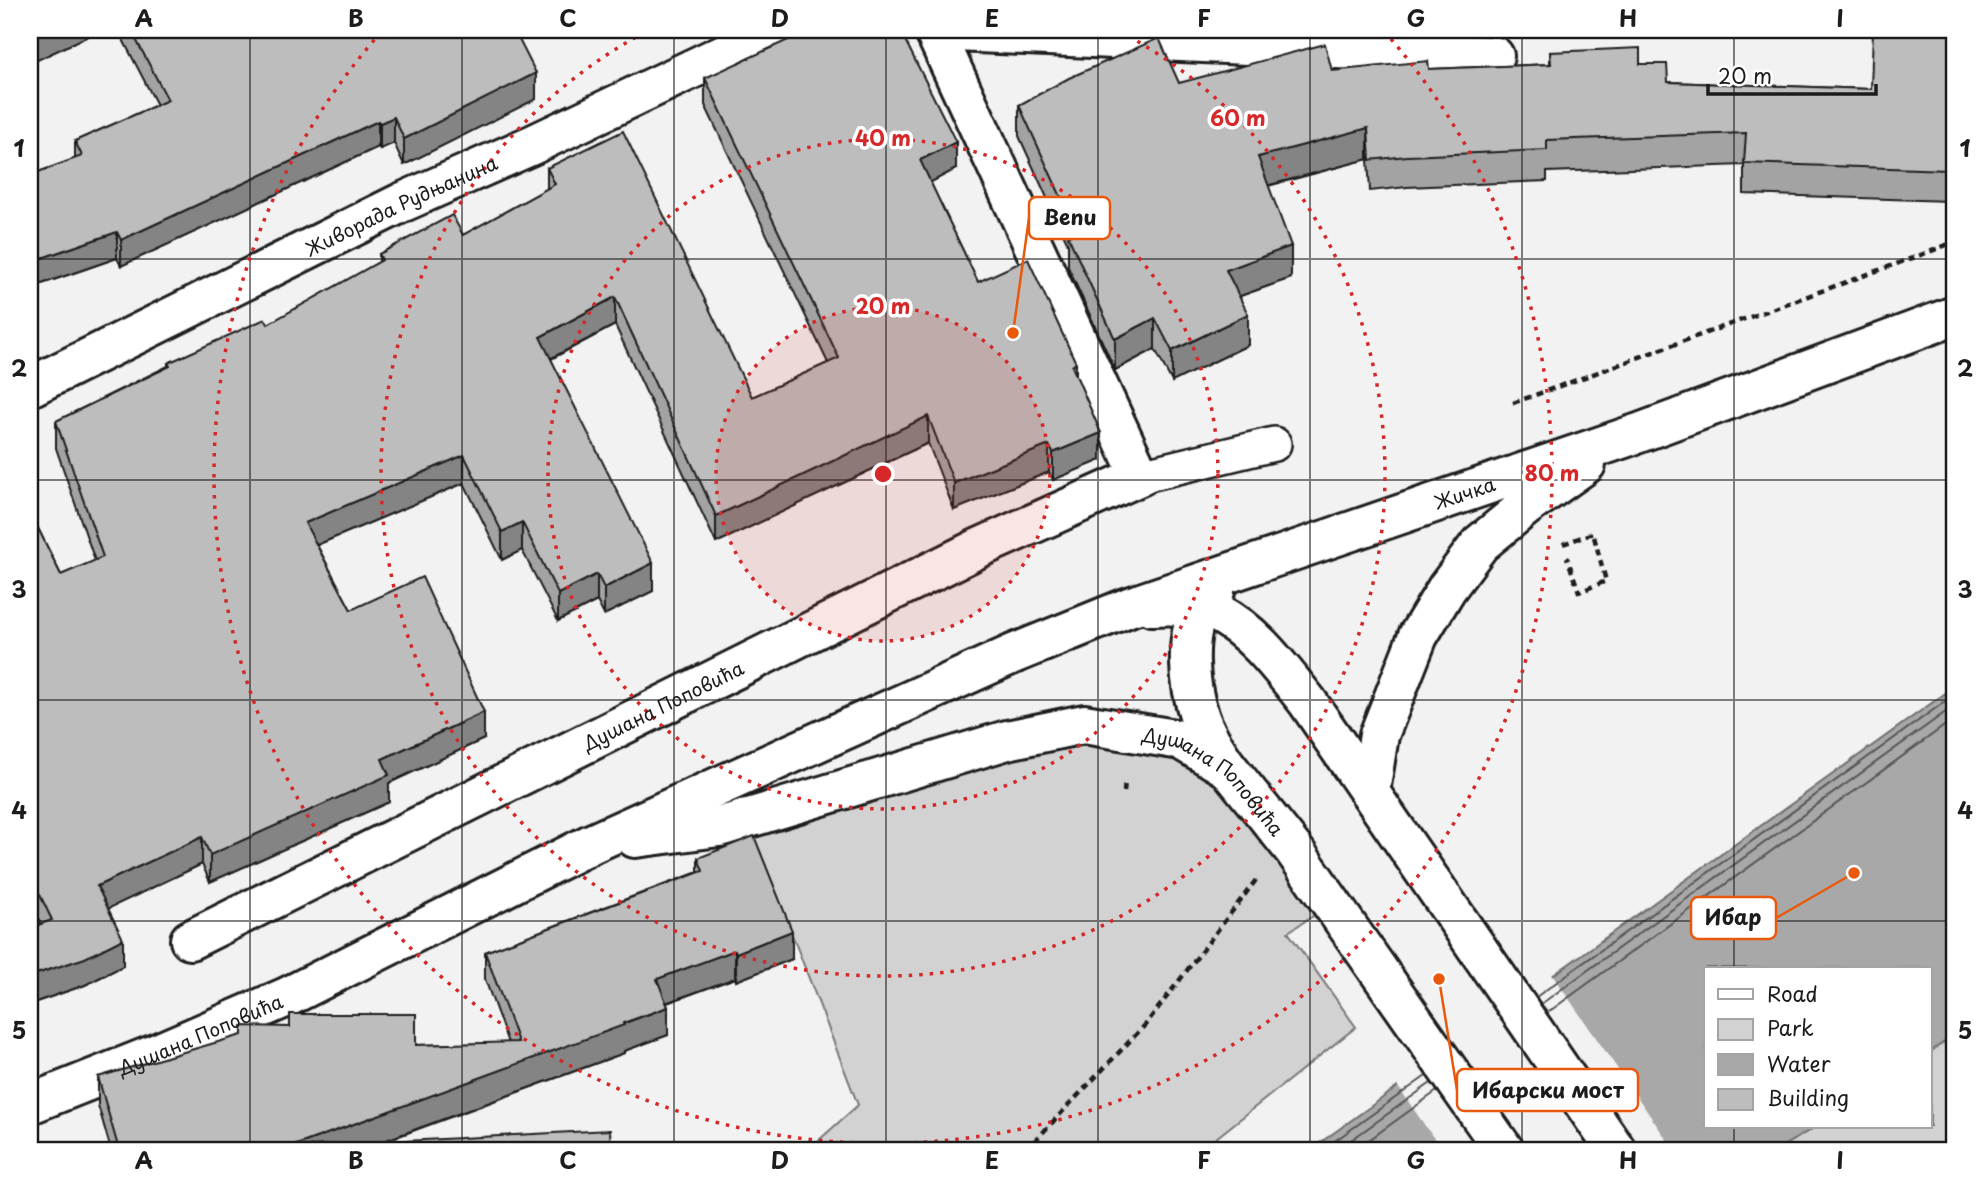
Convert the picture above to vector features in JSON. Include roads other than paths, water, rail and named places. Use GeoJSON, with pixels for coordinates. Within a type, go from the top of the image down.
{"type":"FeatureCollection","features":[{"type":"Feature","properties":{"kind":"main road","name":"Живорада Рудњанина"},"geometry":{"type":"LineString","coordinates":[[30,387],[402,202],[532,145],[774,30]]}},
{"type":"Feature","properties":{"kind":"main road"},"geometry":{"type":"LineString","coordinates":[[1140,476],[934,30],[1494,57]]}},
{"type":"Feature","properties":{"kind":"main road","name":"Жичка"},"geometry":{"type":"LineString","coordinates":[[1129,607],[1639,433],[1954,316]]}},
{"type":"Feature","properties":{"kind":"main road"},"geometry":{"type":"LineString","coordinates":[[1370,792],[1379,735],[1418,636],[1455,577],[1480,544],[1525,507],[1581,467],[1639,433]]}},
{"type":"Feature","properties":{"kind":"main road","name":"Душана Поповића"},"geometry":{"type":"LineString","coordinates":[[190,940],[981,547],[1140,476]]}},
{"type":"Feature","properties":{"kind":"main road"},"geometry":{"type":"LineString","coordinates":[[1229,769],[1212,745],[1198,714],[1190,676],[1191,636],[1200,609],[1218,587],[1254,565]]}},
{"type":"Feature","properties":{"kind":"main road"},"geometry":{"type":"LineString","coordinates":[[1129,607],[1175,605],[1216,612],[1256,640],[1307,701],[1616,1150]]}},
{"type":"Feature","properties":{"kind":"main road","name":"Душана Поповића"},"geometry":{"type":"LineString","coordinates":[[30,1104],[287,997],[591,844],[1013,654],[1129,607]]}},
{"type":"Feature","properties":{"kind":"main road","name":"Душана Поповића"},"geometry":{"type":"LineString","coordinates":[[591,844],[719,827],[1007,740],[1084,724],[1181,740],[1229,769],[1290,845],[1504,1150]]}},
{"type":"Feature","properties":{"kind":"lane"},"geometry":{"type":"LineString","coordinates":[[1140,476],[1274,444]]}},
{"type":"Feature","properties":{"kind":"water"},"geometry":{"type":"Polygon","coordinates":[[[1954,687],[1954,1035],[1932,1051],[1932,967],[1704,967],[1704,1128],[1814,1128],[1776,1150],[1310,1150],[1954,687]]]}},
{"type":"Feature","properties":{"kind":"place","name":"Benu"},"geometry":{"type":"Point","coordinates":[1013,333]}},
{"type":"Feature","properties":{"kind":"place","name":"Ибар"},"geometry":{"type":"Point","coordinates":[1854,873]}},
{"type":"Feature","properties":{"kind":"place","name":"Ибарски мост"},"geometry":{"type":"Point","coordinates":[1439,979]}}]}
